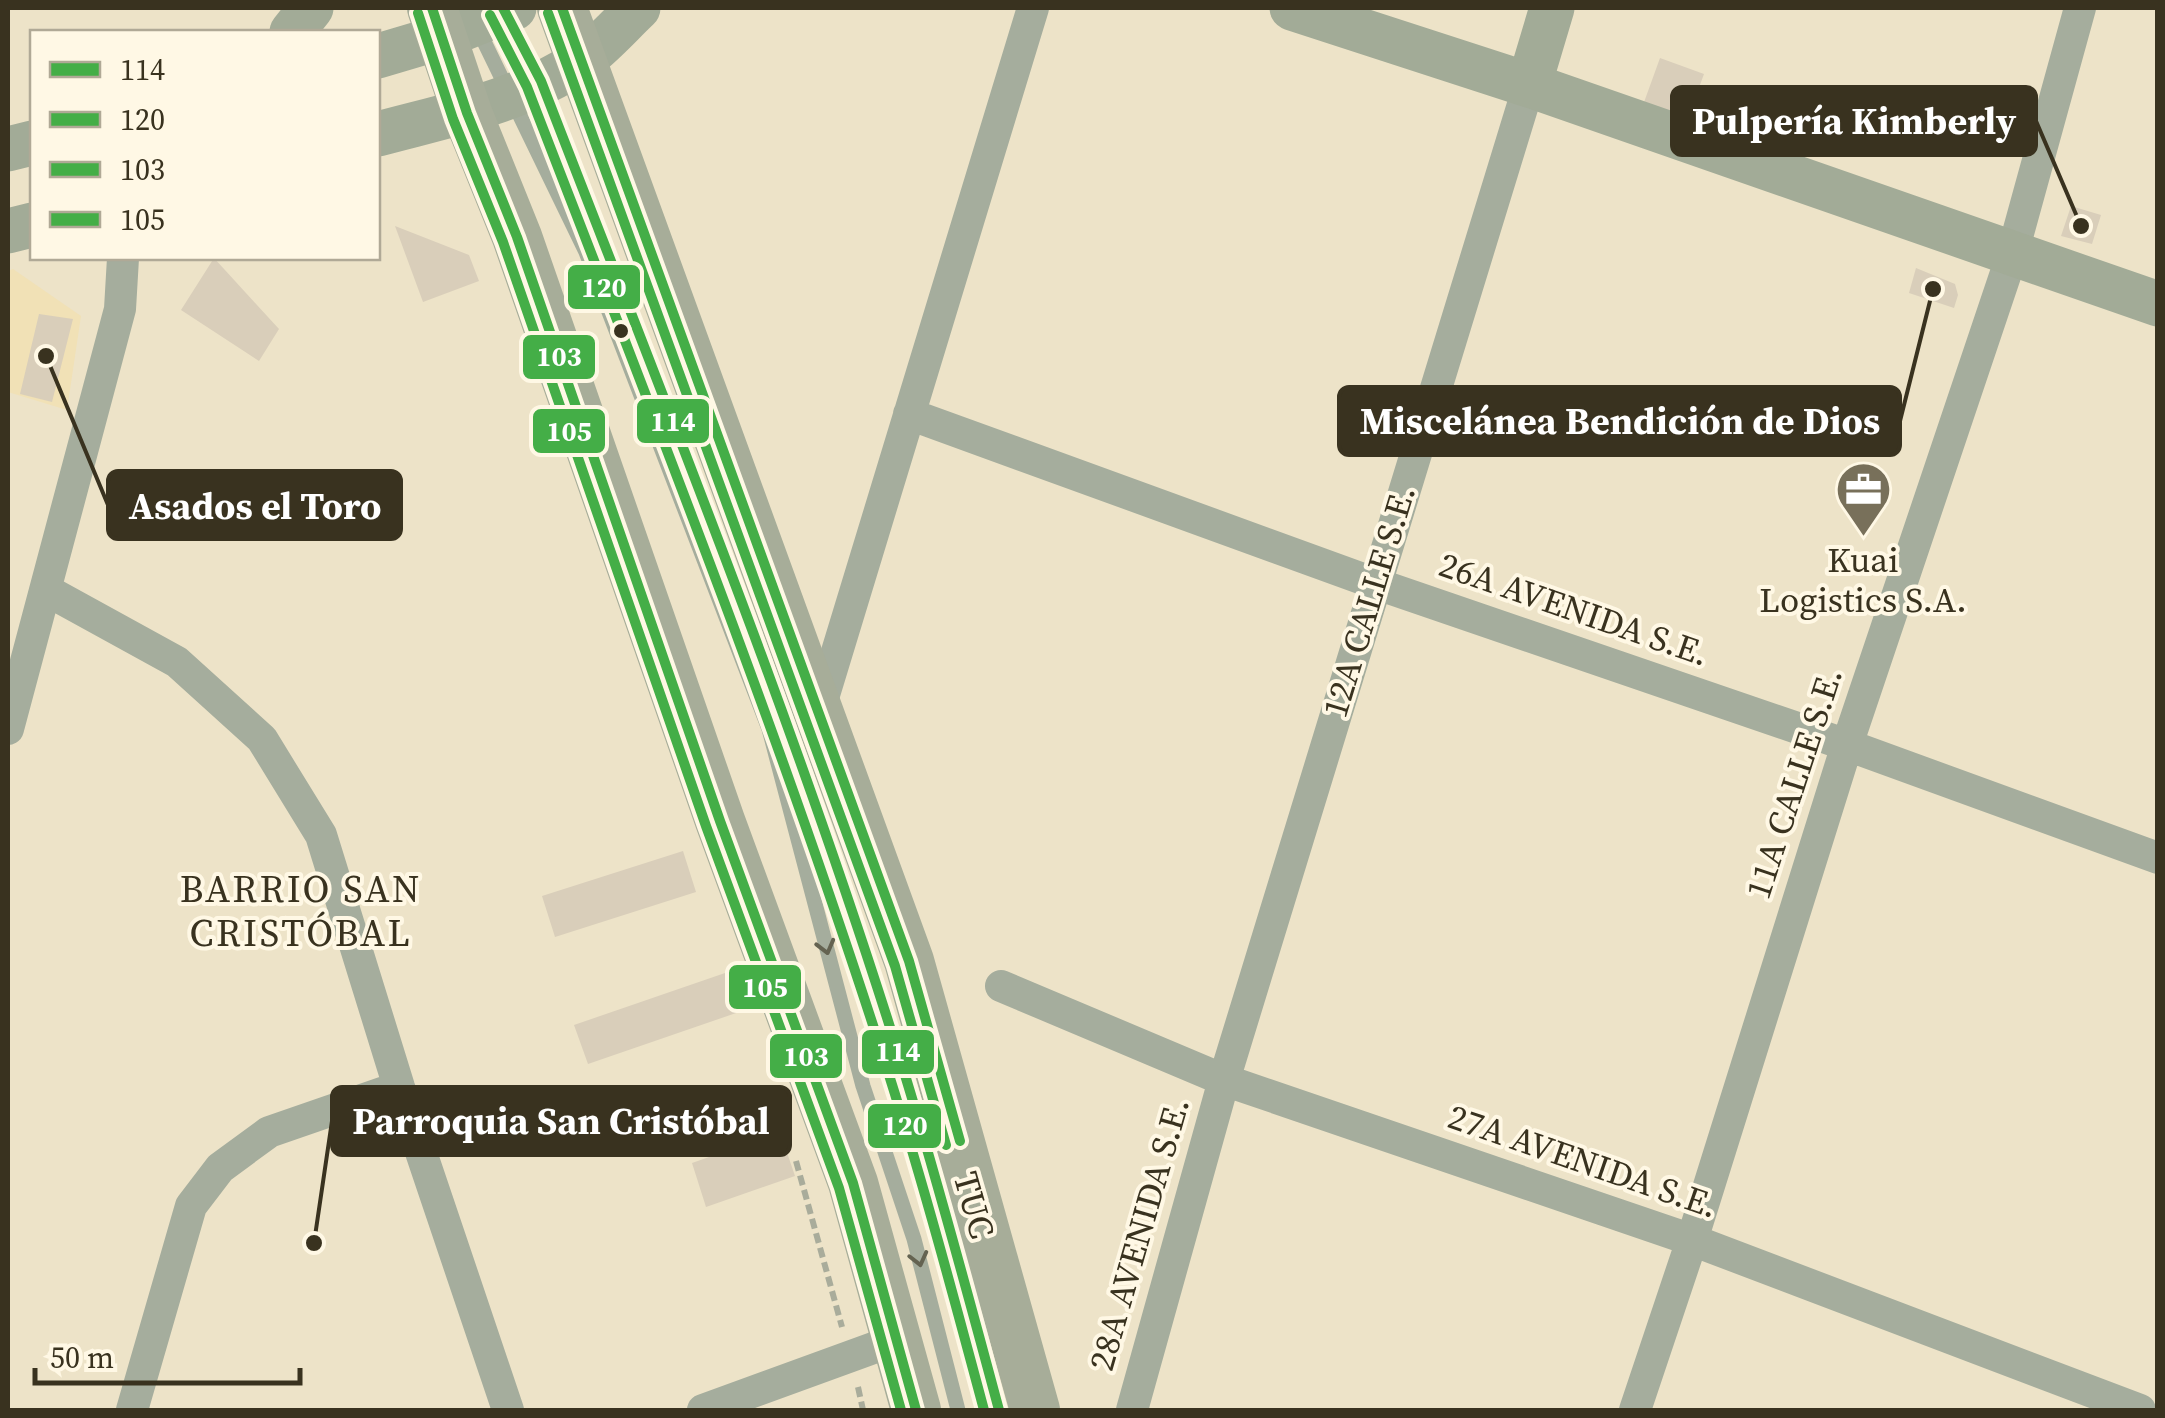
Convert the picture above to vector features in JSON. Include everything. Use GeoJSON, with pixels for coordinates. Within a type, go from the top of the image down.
{"type":"FeatureCollection","features":[{"type":"Feature","properties":{"kind":"main road"},"geometry":{"type":"LineString","coordinates":[[562,8],[526,88],[516,238],[720,821],[853,1183],[916,1410]]}},
{"type":"Feature","properties":{"kind":"main road"},"geometry":{"type":"LineString","coordinates":[[477,15],[526,88],[819,710],[909,961],[1036,1410]]}},
{"type":"Feature","properties":{"kind":"street"},"geometry":{"type":"LineString","coordinates":[[294,30],[312,8]]}},
{"type":"Feature","properties":{"kind":"street"},"geometry":{"type":"LineString","coordinates":[[380,133],[526,88],[638,8]]}},
{"type":"Feature","properties":{"kind":"street"},"geometry":{"type":"LineString","coordinates":[[819,710],[1033,8]]}},
{"type":"Feature","properties":{"kind":"street"},"geometry":{"type":"LineString","coordinates":[[1292,8],[1529,84],[2158,304]]}},
{"type":"Feature","properties":{"kind":"street","name":"12A CALLE S.E."},"geometry":{"type":"LineString","coordinates":[[1224,1080],[1552,8]]}},
{"type":"Feature","properties":{"kind":"street","name":"11A CALLE S.E."},"geometry":{"type":"LineString","coordinates":[[1635,1410],[1848,745],[2012,254],[2080,8]]}},
{"type":"Feature","properties":{"kind":"street"},"geometry":{"type":"LineString","coordinates":[[380,55],[477,15]]}},
{"type":"Feature","properties":{"kind":"street"},"geometry":{"type":"LineString","coordinates":[[8,729],[120,308],[123,260]]}},
{"type":"Feature","properties":{"kind":"street","name":"26A AVENIDA S.E."},"geometry":{"type":"LineString","coordinates":[[909,414],[1374,583],[1848,745],[2158,858]]}},
{"type":"Feature","properties":{"kind":"street"},"geometry":{"type":"LineString","coordinates":[[46,590],[177,662],[262,739],[321,834],[399,1088],[508,1410]]}},
{"type":"Feature","properties":{"kind":"street","name":"27A AVENIDA S.E."},"geometry":{"type":"LineString","coordinates":[[1001,986],[1224,1080],[1692,1240],[2140,1410]]}},
{"type":"Feature","properties":{"kind":"street","name":"28A AVENIDA S.E."},"geometry":{"type":"LineString","coordinates":[[1132,1410],[1224,1080]]}},
{"type":"Feature","properties":{"kind":"street"},"geometry":{"type":"LineString","coordinates":[[132,1410],[190,1206],[220,1168],[269,1132],[399,1088]]}},
{"type":"Feature","properties":{"kind":"street"},"geometry":{"type":"LineString","coordinates":[[702,1410],[898,1340]]}},
{"type":"Feature","properties":{"kind":"lane","name":"TUC"},"geometry":{"type":"LineString","coordinates":[[477,15],[526,88],[830,854],[908,1080],[999,1410]]}},
{"type":"Feature","properties":{"kind":"lane","name":"TUC"},"geometry":{"type":"LineString","coordinates":[[526,88],[769,730],[863,1086],[914,1240],[958,1410]]}},
{"type":"Feature","properties":{"kind":"shaded area"},"geometry":{"type":"Polygon","coordinates":[[[13,269],[81,316],[67,410],[8,392],[8,271],[13,269]]]}},
{"type":"Feature","properties":{"kind":"building"},"geometry":{"type":"Polygon","coordinates":[[[1660,58],[1704,74],[1687,120],[1643,105],[1660,58]]]}},
{"type":"Feature","properties":{"kind":"building"},"geometry":{"type":"Polygon","coordinates":[[[2071,206],[2101,215],[2092,244],[2061,236],[2071,206]]]}},
{"type":"Feature","properties":{"kind":"building"},"geometry":{"type":"Polygon","coordinates":[[[395,226],[469,255],[479,281],[423,302],[395,226]]]}},
{"type":"Feature","properties":{"kind":"building"},"geometry":{"type":"Polygon","coordinates":[[[216,260],[279,329],[259,361],[181,310],[216,260]]]}},
{"type":"Feature","properties":{"kind":"building"},"geometry":{"type":"Polygon","coordinates":[[[1916,268],[1955,284],[1958,295],[1954,308],[1909,293],[1916,268]]]}},
{"type":"Feature","properties":{"kind":"building"},"geometry":{"type":"Polygon","coordinates":[[[39,314],[73,319],[52,402],[20,394],[39,314]]]}},
{"type":"Feature","properties":{"kind":"building"},"geometry":{"type":"Polygon","coordinates":[[[683,851],[696,892],[555,937],[542,896],[683,851]]]}},
{"type":"Feature","properties":{"kind":"building"},"geometry":{"type":"Polygon","coordinates":[[[725,973],[739,1012],[588,1064],[574,1025],[725,973]]]}},
{"type":"Feature","properties":{"kind":"building"},"geometry":{"type":"Polygon","coordinates":[[[780,1132],[795,1176],[706,1207],[692,1163],[780,1132]]]}},
{"type":"Feature","properties":{"kind":"transit line","name":"103"},"geometry":{"type":"LineString","coordinates":[[432,8],[467,113],[517,237],[720,821],[853,1183],[916,1410]]}},
{"type":"Feature","properties":{"kind":"transit line","name":"114"},"geometry":{"type":"LineString","coordinates":[[503,8],[541,81],[778,699],[905,1075],[999,1410]]}},
{"type":"Feature","properties":{"kind":"transit line","name":"103"},"geometry":{"type":"LineString","coordinates":[[562,8],[909,961],[960,1141]]}},
{"type":"Feature","properties":{"kind":"transit line","name":"105"},"geometry":{"type":"LineString","coordinates":[[418,13],[453,119],[503,242],[706,826],[839,1188],[901,1410]]}},
{"type":"Feature","properties":{"kind":"transit line","name":"105"},"geometry":{"type":"LineString","coordinates":[[548,13],[895,966],[946,1145]]}},
{"type":"Feature","properties":{"kind":"transit line","name":"120"},"geometry":{"type":"LineString","coordinates":[[490,15],[527,87],[716,578],[805,826],[902,1117],[984,1410]]}},
{"type":"Feature","properties":{"kind":"place","name":"Pulpería Kimberly"},"geometry":{"type":"Point","coordinates":[2081,226]}},
{"type":"Feature","properties":{"kind":"place","name":"Miscelánea Bendición de Dios"},"geometry":{"type":"Point","coordinates":[1933,289]}},
{"type":"Feature","properties":{"kind":"place","name":"Asados el Toro"},"geometry":{"type":"Point","coordinates":[46,356]}},
{"type":"Feature","properties":{"kind":"place","name":"Kuai Logistics S.A."},"geometry":{"type":"Point","coordinates":[1863,538]}},
{"type":"Feature","properties":{"kind":"place","name":"Parroquia San Cristóbal"},"geometry":{"type":"Point","coordinates":[314,1243]}},
{"type":"Feature","properties":{"kind":"district","name":"BARRIO SAN CRISTÓBAL"},"geometry":{"type":"Point","coordinates":[301,911]}}]}
